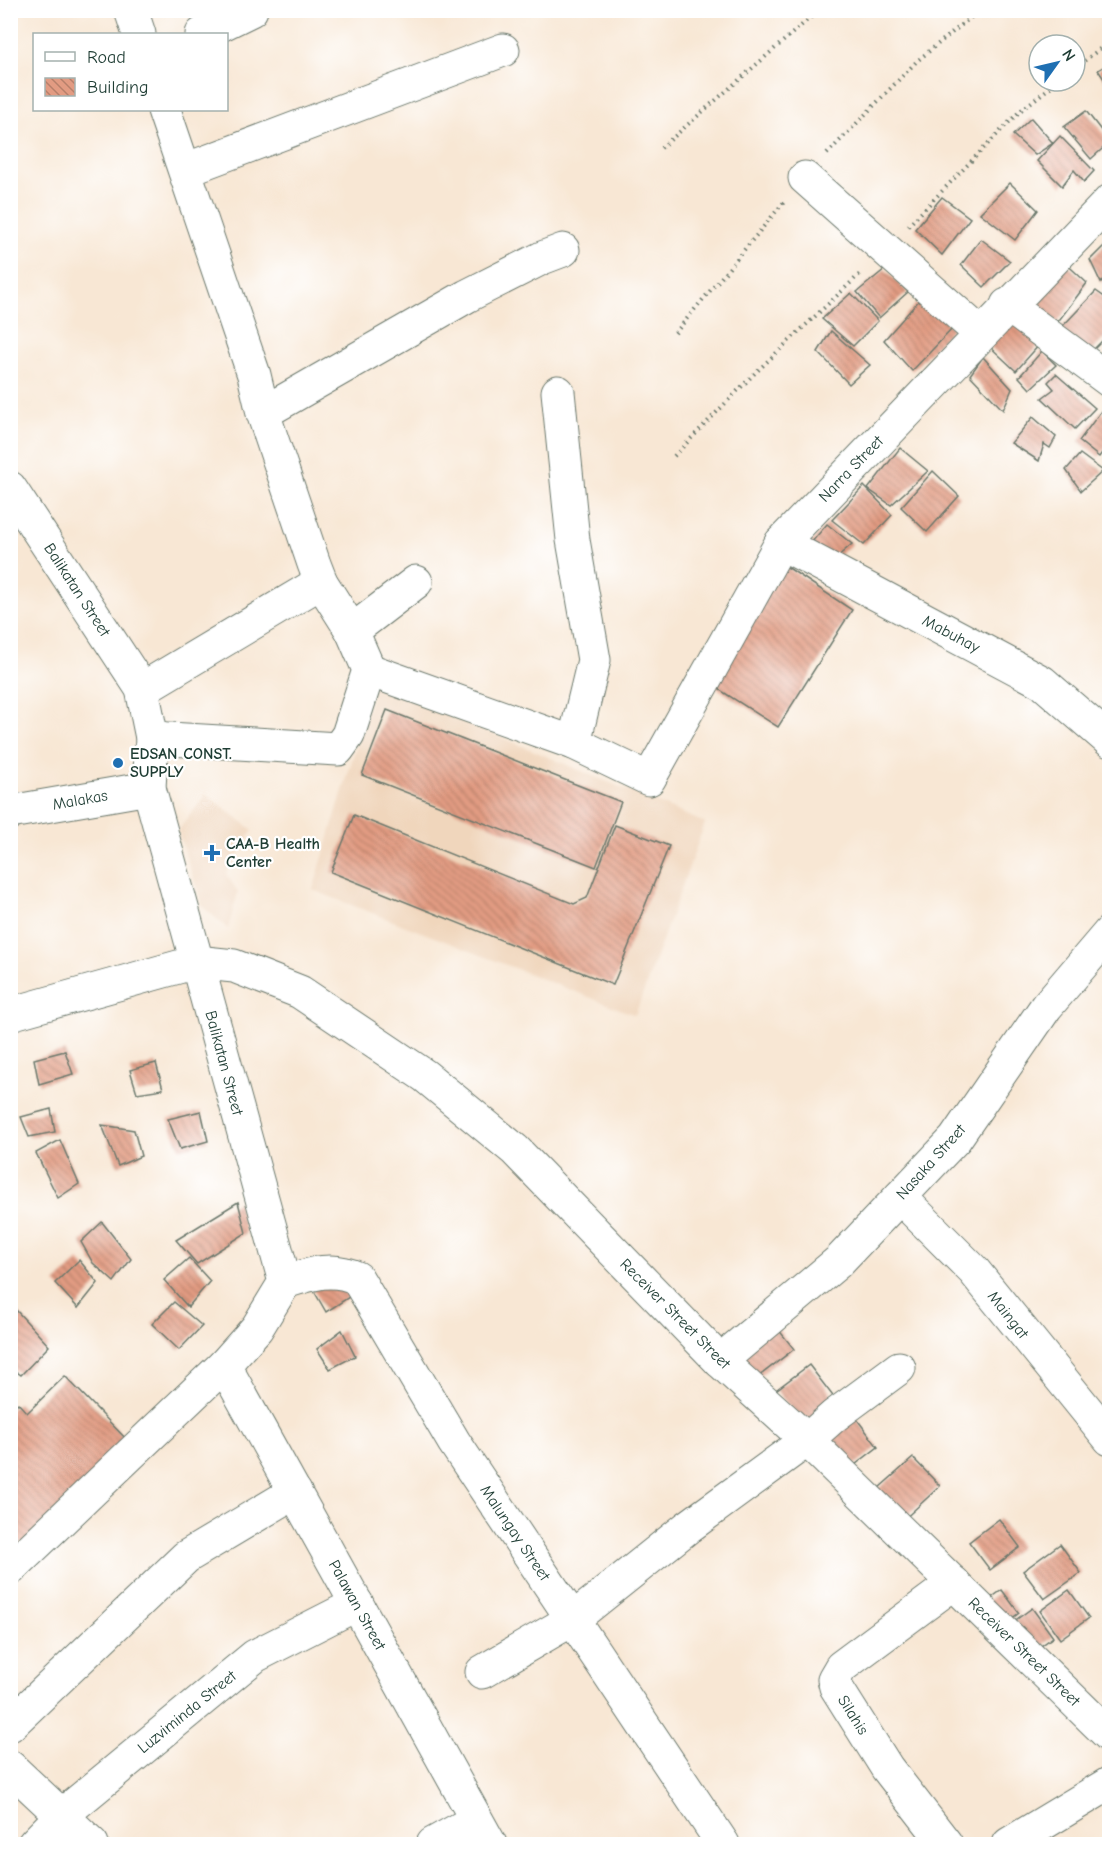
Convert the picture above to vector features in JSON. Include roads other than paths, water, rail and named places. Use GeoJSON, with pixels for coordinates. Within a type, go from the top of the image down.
{"type":"FeatureCollection","features":[{"type":"Feature","properties":{"kind":"street"},"geometry":{"type":"LineString","coordinates":[[131,10],[139,33]]}},
{"type":"Feature","properties":{"kind":"street"},"geometry":{"type":"LineString","coordinates":[[204,33],[251,10]]}},
{"type":"Feature","properties":{"kind":"street"},"geometry":{"type":"LineString","coordinates":[[185,170],[503,50]]}},
{"type":"Feature","properties":{"kind":"street"},"geometry":{"type":"LineString","coordinates":[[152,738],[338,749],[348,735],[369,670],[352,630],[321,582],[164,111]]}},
{"type":"Feature","properties":{"kind":"street"},"geometry":{"type":"LineString","coordinates":[[805,178],[981,334]]}},
{"type":"Feature","properties":{"kind":"street","name":"Narra Street"},"geometry":{"type":"LineString","coordinates":[[574,743],[649,779],[781,543],[1006,305],[1110,201]]}},
{"type":"Feature","properties":{"kind":"street"},"geometry":{"type":"LineString","coordinates":[[263,413],[467,296],[542,258],[563,250]]}},
{"type":"Feature","properties":{"kind":"street"},"geometry":{"type":"LineString","coordinates":[[1006,305],[1110,381]]}},
{"type":"Feature","properties":{"kind":"street"},"geometry":{"type":"LineString","coordinates":[[369,670],[574,743],[594,660],[573,540],[558,392]]}},
{"type":"Feature","properties":{"kind":"street","name":"Balikatan Street"},"geometry":{"type":"LineString","coordinates":[[10,488],[142,689],[152,738],[148,788],[285,1282]]}},
{"type":"Feature","properties":{"kind":"street","name":"Mabuhay"},"geometry":{"type":"LineString","coordinates":[[781,543],[1042,682],[1110,741]]}},
{"type":"Feature","properties":{"kind":"street"},"geometry":{"type":"LineString","coordinates":[[142,689],[321,582]]}},
{"type":"Feature","properties":{"kind":"street"},"geometry":{"type":"LineString","coordinates":[[352,630],[416,582]]}},
{"type":"Feature","properties":{"kind":"street","name":"Malakas"},"geometry":{"type":"LineString","coordinates":[[10,812],[148,788]]}},
{"type":"Feature","properties":{"kind":"street","name":"Nasaka Street"},"geometry":{"type":"LineString","coordinates":[[720,1361],[838,1262],[955,1139],[1002,1075],[1046,1007],[1110,932]]}},
{"type":"Feature","properties":{"kind":"street"},"geometry":{"type":"LineString","coordinates":[[10,1014],[196,962]]}},
{"type":"Feature","properties":{"kind":"street","name":"Receiver Street Street"},"geometry":{"type":"LineString","coordinates":[[196,962],[234,966],[300,992],[425,1076],[515,1150],[720,1361],[807,1440],[1110,1736]]}},
{"type":"Feature","properties":{"kind":"street","name":"Maingat"},"geometry":{"type":"LineString","coordinates":[[900,1197],[974,1271],[1110,1439]]}},
{"type":"Feature","properties":{"kind":"street","name":"Malungay Street"},"geometry":{"type":"LineString","coordinates":[[285,1282],[316,1273],[341,1271],[357,1278],[454,1442],[723,1845]]}},
{"type":"Feature","properties":{"kind":"street"},"geometry":{"type":"LineString","coordinates":[[10,1569],[225,1365],[257,1328],[285,1282]]}},
{"type":"Feature","properties":{"kind":"street","name":"Palawan Street"},"geometry":{"type":"LineString","coordinates":[[225,1365],[483,1832]]}},
{"type":"Feature","properties":{"kind":"street"},"geometry":{"type":"LineString","coordinates":[[482,1672],[573,1619],[688,1527],[807,1440],[834,1416],[899,1368]]}},
{"type":"Feature","properties":{"kind":"street"},"geometry":{"type":"LineString","coordinates":[[10,1725],[186,1557],[295,1492]]}},
{"type":"Feature","properties":{"kind":"street","name":"Silahis"},"geometry":{"type":"LineString","coordinates":[[946,1845],[887,1768],[836,1687],[834,1679],[841,1667],[954,1583]]}},
{"type":"Feature","properties":{"kind":"street","name":"Luzviminda Street"},"geometry":{"type":"LineString","coordinates":[[34,1845],[62,1815],[255,1656],[357,1604]]}},
{"type":"Feature","properties":{"kind":"street"},"geometry":{"type":"LineString","coordinates":[[10,1767],[92,1845]]}},
{"type":"Feature","properties":{"kind":"street"},"geometry":{"type":"LineString","coordinates":[[1009,1845],[1110,1783]]}},
{"type":"Feature","properties":{"kind":"street"},"geometry":{"type":"LineString","coordinates":[[433,1845],[483,1832]]}},
{"type":"Feature","properties":{"kind":"place","name":"EDSAN CONST. SUPPLY"},"geometry":{"type":"Point","coordinates":[118,763]}},
{"type":"Feature","properties":{"kind":"place","name":"CAA-B Health Center"},"geometry":{"type":"Point","coordinates":[212,853]}}]}
